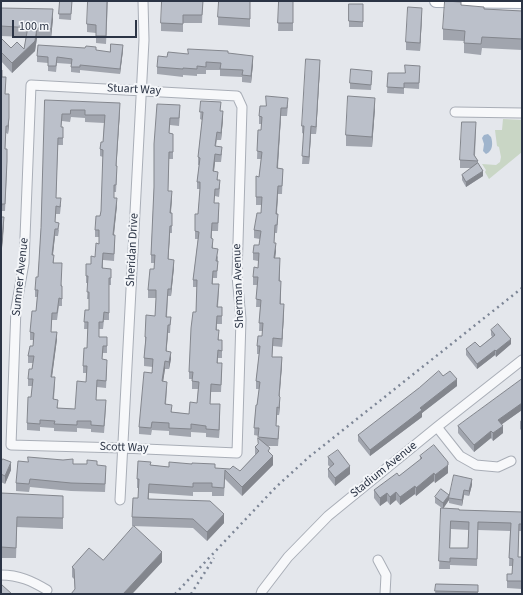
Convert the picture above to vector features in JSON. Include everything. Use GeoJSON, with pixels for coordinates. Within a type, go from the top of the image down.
{"type":"FeatureCollection","features":[{"type":"Feature","properties":{"kind":"main road"},"geometry":{"type":"LineString","coordinates":[[436,1],[522,2]]}},
{"type":"Feature","properties":{"kind":"street","name":"Sheridan Drive"},"geometry":{"type":"LineString","coordinates":[[120,500],[142,91],[144,40],[143,1]]}},
{"type":"Feature","properties":{"kind":"street","name":"Stuart Way"},"geometry":{"type":"LineString","coordinates":[[31,85],[237,96]]}},
{"type":"Feature","properties":{"kind":"street","name":"Sumner Avenue"},"geometry":{"type":"LineString","coordinates":[[11,445],[16,308],[24,263],[31,85]]}},
{"type":"Feature","properties":{"kind":"street","name":"Sherman Avenue"},"geometry":{"type":"LineString","coordinates":[[236,453],[241,319],[236,276],[242,107],[237,96]]}},
{"type":"Feature","properties":{"kind":"street"},"geometry":{"type":"LineString","coordinates":[[455,112],[522,113]]}},
{"type":"Feature","properties":{"kind":"street","name":"Stadium Avenue"},"geometry":{"type":"LineString","coordinates":[[261,594],[288,557],[328,516],[522,360]]}},
{"type":"Feature","properties":{"kind":"street"},"geometry":{"type":"LineString","coordinates":[[437,427],[460,456],[476,465],[498,467],[511,461]]}},
{"type":"Feature","properties":{"kind":"street","name":"Scott Way"},"geometry":{"type":"LineString","coordinates":[[11,445],[236,453]]}},
{"type":"Feature","properties":{"kind":"street"},"geometry":{"type":"LineString","coordinates":[[378,560],[386,575],[385,594]]}},
{"type":"Feature","properties":{"kind":"street"},"geometry":{"type":"LineString","coordinates":[[1,575],[13,575],[31,580],[48,590]]}},
{"type":"Feature","properties":{"kind":"green space"},"geometry":{"type":"Polygon","coordinates":[[[503,119],[522,120],[522,152],[489,179],[482,164],[496,165],[500,162],[501,157],[499,147],[497,146],[495,130],[502,130],[503,119]]]}},
{"type":"Feature","properties":{"kind":"water"},"geometry":{"type":"Polygon","coordinates":[[[488,134],[491,137],[492,144],[490,151],[486,154],[483,151],[484,144],[482,138],[484,135],[488,134]]]}},
{"type":"Feature","properties":{"kind":"building"},"geometry":{"type":"Polygon","coordinates":[[[60,1],[72,1],[71,14],[59,14],[60,1]]]}},
{"type":"Feature","properties":{"kind":"building"},"geometry":{"type":"Polygon","coordinates":[[[88,1],[107,1],[106,36],[96,36],[96,25],[87,24],[88,1]]]}},
{"type":"Feature","properties":{"kind":"building"},"geometry":{"type":"Polygon","coordinates":[[[162,1],[203,1],[202,15],[183,15],[183,24],[161,23],[162,1]]]}},
{"type":"Feature","properties":{"kind":"building"},"geometry":{"type":"Polygon","coordinates":[[[219,1],[250,1],[250,19],[218,17],[219,1]]]}},
{"type":"Feature","properties":{"kind":"building"},"geometry":{"type":"Polygon","coordinates":[[[279,1],[293,1],[293,23],[278,23],[279,1]]]}},
{"type":"Feature","properties":{"kind":"building"},"geometry":{"type":"Polygon","coordinates":[[[445,1],[461,2],[461,5],[484,7],[484,9],[522,11],[522,39],[482,37],[481,44],[464,43],[465,31],[443,29],[445,1]]]}},
{"type":"Feature","properties":{"kind":"building"},"geometry":{"type":"Polygon","coordinates":[[[349,4],[363,4],[363,22],[349,21],[349,4]]]}},
{"type":"Feature","properties":{"kind":"building"},"geometry":{"type":"Polygon","coordinates":[[[408,7],[422,8],[420,43],[406,42],[408,7]]]}},
{"type":"Feature","properties":{"kind":"building"},"geometry":{"type":"Polygon","coordinates":[[[1,8],[53,9],[51,29],[37,28],[35,41],[12,63],[1,52],[1,38],[11,48],[17,42],[24,49],[27,32],[32,28],[1,26],[1,8]]]}},
{"type":"Feature","properties":{"kind":"building"},"geometry":{"type":"Polygon","coordinates":[[[111,44],[123,45],[120,69],[80,65],[80,67],[71,67],[72,59],[57,57],[56,66],[48,66],[48,57],[37,56],[38,45],[85,48],[86,46],[96,47],[96,50],[110,52],[111,44]]]}},
{"type":"Feature","properties":{"kind":"building"},"geometry":{"type":"Polygon","coordinates":[[[188,49],[228,51],[228,53],[253,56],[251,76],[242,75],[243,70],[220,69],[221,63],[206,62],[206,67],[197,66],[197,69],[157,67],[158,56],[167,57],[168,52],[188,54],[188,49]]]}},
{"type":"Feature","properties":{"kind":"building"},"geometry":{"type":"Polygon","coordinates":[[[306,59],[320,60],[316,127],[311,126],[309,157],[302,156],[304,126],[302,126],[306,59]]]}},
{"type":"Feature","properties":{"kind":"building"},"geometry":{"type":"Polygon","coordinates":[[[405,65],[420,66],[419,83],[404,83],[404,88],[387,87],[388,73],[405,73],[405,65]]]}},
{"type":"Feature","properties":{"kind":"building"},"geometry":{"type":"Polygon","coordinates":[[[1,69],[2,77],[6,77],[5,94],[9,94],[9,118],[8,126],[6,126],[5,149],[7,149],[7,161],[5,204],[2,204],[1,210],[1,69]]]}},
{"type":"Feature","properties":{"kind":"building"},"geometry":{"type":"Polygon","coordinates":[[[351,69],[372,71],[371,85],[350,83],[351,69]]]}},
{"type":"Feature","properties":{"kind":"building"},"geometry":{"type":"Polygon","coordinates":[[[266,96],[288,98],[287,108],[281,108],[277,168],[283,169],[282,186],[278,186],[276,214],[278,214],[277,225],[275,225],[274,243],[276,243],[274,258],[280,258],[280,304],[284,304],[282,339],[273,338],[272,357],[282,357],[280,397],[279,408],[277,407],[276,426],[279,426],[278,439],[258,437],[259,428],[254,428],[260,382],[256,381],[260,346],[257,346],[258,336],[262,336],[263,323],[259,323],[261,300],[256,299],[258,277],[253,277],[254,267],[258,268],[259,253],[253,253],[254,245],[259,245],[261,231],[254,230],[257,213],[261,213],[262,197],[256,197],[256,176],[259,177],[262,152],[257,151],[258,130],[261,130],[262,117],[259,116],[260,106],[266,106],[266,96]]]}},
{"type":"Feature","properties":{"kind":"building"},"geometry":{"type":"Polygon","coordinates":[[[348,96],[375,98],[372,137],[346,135],[348,96]]]}},
{"type":"Feature","properties":{"kind":"building"},"geometry":{"type":"Polygon","coordinates":[[[45,100],[120,103],[116,185],[114,185],[114,198],[117,198],[113,235],[115,235],[114,254],[103,253],[102,268],[111,269],[111,278],[109,278],[109,313],[104,312],[103,322],[99,322],[99,337],[107,337],[107,346],[103,346],[102,359],[107,360],[106,381],[97,380],[96,400],[106,400],[104,426],[91,425],[91,421],[77,421],[77,425],[54,424],[55,421],[40,420],[40,424],[27,423],[28,397],[31,397],[33,379],[28,379],[29,369],[32,369],[34,356],[28,356],[30,346],[33,346],[34,333],[30,332],[32,311],[36,311],[38,290],[35,290],[36,277],[38,277],[45,100]],[[71,110],[70,114],[62,114],[61,127],[63,127],[63,138],[58,138],[56,198],[61,198],[60,207],[56,206],[55,222],[59,223],[58,229],[55,229],[52,255],[54,255],[53,263],[62,263],[62,299],[59,298],[57,313],[52,313],[51,332],[57,332],[51,377],[55,377],[53,399],[58,400],[57,408],[75,409],[77,381],[86,382],[87,366],[83,366],[84,348],[87,348],[88,322],[84,322],[85,310],[89,310],[89,292],[87,292],[88,276],[86,276],[86,264],[91,264],[91,256],[95,257],[96,243],[99,244],[99,230],[95,230],[96,216],[100,216],[101,211],[103,150],[100,149],[101,142],[103,142],[105,115],[85,115],[85,110],[71,110]]]}},
{"type":"Feature","properties":{"kind":"building"},"geometry":{"type":"Polygon","coordinates":[[[201,101],[221,102],[220,111],[223,111],[221,133],[217,132],[215,146],[222,147],[221,155],[215,154],[213,171],[218,172],[217,180],[220,180],[219,189],[215,189],[214,203],[219,203],[218,223],[212,223],[211,238],[213,239],[212,248],[218,249],[216,261],[218,261],[217,271],[213,271],[212,284],[219,284],[217,307],[222,307],[222,316],[217,316],[216,330],[219,330],[218,340],[222,340],[222,351],[218,350],[217,363],[222,363],[221,385],[211,384],[210,404],[220,404],[219,430],[206,429],[206,426],[191,424],[191,429],[169,428],[169,423],[152,422],[151,428],[139,427],[144,372],[152,373],[153,359],[144,358],[146,315],[155,316],[156,298],[156,290],[148,290],[150,269],[154,269],[155,255],[151,255],[154,144],[157,104],[180,105],[179,118],[170,118],[169,133],[173,134],[173,152],[169,152],[168,191],[172,191],[170,213],[172,213],[172,226],[170,226],[168,259],[174,260],[171,289],[168,289],[166,317],[171,317],[170,325],[168,325],[166,351],[171,352],[169,362],[165,361],[162,381],[167,382],[165,404],[172,405],[171,412],[189,414],[190,402],[197,403],[199,382],[192,381],[193,372],[189,372],[191,328],[193,312],[196,312],[197,280],[193,280],[199,232],[195,231],[195,214],[198,214],[200,188],[200,182],[197,182],[203,112],[200,112],[201,101]]]}},
{"type":"Feature","properties":{"kind":"building"},"geometry":{"type":"Polygon","coordinates":[[[462,122],[476,122],[474,155],[478,161],[460,160],[462,122]]]}},
{"type":"Feature","properties":{"kind":"building"},"geometry":{"type":"Polygon","coordinates":[[[478,163],[483,171],[466,182],[462,175],[478,163]]]}},
{"type":"Feature","properties":{"kind":"building"},"geometry":{"type":"Polygon","coordinates":[[[1,217],[4,217],[1,250],[1,217]]]}},
{"type":"Feature","properties":{"kind":"building"},"geometry":{"type":"Polygon","coordinates":[[[498,324],[511,339],[477,364],[466,349],[475,342],[480,347],[495,335],[491,330],[498,324]]]}},
{"type":"Feature","properties":{"kind":"building"},"geometry":{"type":"Polygon","coordinates":[[[439,371],[443,376],[450,371],[457,379],[420,408],[422,410],[370,450],[358,435],[439,371]]]}},
{"type":"Feature","properties":{"kind":"building"},"geometry":{"type":"Polygon","coordinates":[[[522,379],[522,403],[498,420],[503,426],[493,433],[491,431],[474,445],[458,426],[522,379]]]}},
{"type":"Feature","properties":{"kind":"building"},"geometry":{"type":"Polygon","coordinates":[[[258,438],[270,448],[268,451],[273,456],[242,487],[225,470],[224,488],[212,487],[212,483],[193,483],[193,487],[149,484],[148,499],[210,501],[224,514],[207,532],[193,519],[132,517],[133,498],[138,498],[138,461],[151,462],[150,465],[169,467],[169,462],[215,464],[215,468],[230,469],[233,466],[240,471],[259,451],[255,447],[258,444],[258,438]]]}},
{"type":"Feature","properties":{"kind":"building"},"geometry":{"type":"Polygon","coordinates":[[[434,445],[448,462],[448,465],[435,475],[434,473],[416,488],[415,486],[400,497],[396,492],[390,497],[387,493],[380,498],[374,490],[397,473],[399,476],[422,458],[420,456],[434,445]]]}},
{"type":"Feature","properties":{"kind":"building"},"geometry":{"type":"Polygon","coordinates":[[[338,450],[350,466],[335,478],[328,469],[334,464],[328,457],[338,450]]]}},
{"type":"Feature","properties":{"kind":"building"},"geometry":{"type":"Polygon","coordinates":[[[28,457],[63,460],[73,459],[73,464],[87,464],[87,460],[97,461],[97,465],[106,466],[105,484],[71,483],[30,479],[29,484],[16,483],[18,461],[28,462],[28,457]]]}},
{"type":"Feature","properties":{"kind":"building"},"geometry":{"type":"Polygon","coordinates":[[[3,459],[11,462],[5,476],[1,474],[1,462],[3,459]]]}},
{"type":"Feature","properties":{"kind":"building"},"geometry":{"type":"Polygon","coordinates":[[[454,475],[472,479],[469,491],[464,490],[462,500],[449,498],[454,475]]]}},
{"type":"Feature","properties":{"kind":"building"},"geometry":{"type":"Polygon","coordinates":[[[441,489],[449,495],[443,503],[435,497],[441,489]]]}},
{"type":"Feature","properties":{"kind":"building"},"geometry":{"type":"Polygon","coordinates":[[[1,493],[63,496],[63,518],[17,517],[16,548],[1,547],[1,493]]]}},
{"type":"Feature","properties":{"kind":"building"},"geometry":{"type":"Polygon","coordinates":[[[441,508],[522,512],[522,524],[519,524],[518,557],[522,557],[522,581],[507,581],[507,574],[512,574],[513,559],[509,558],[511,523],[478,522],[477,559],[450,558],[450,562],[439,561],[441,508]],[[451,521],[450,548],[468,548],[469,522],[451,521]]]}},
{"type":"Feature","properties":{"kind":"building"},"geometry":{"type":"Polygon","coordinates":[[[134,526],[162,552],[123,594],[71,594],[75,589],[74,569],[72,567],[89,548],[103,560],[134,526]]]}},
{"type":"Feature","properties":{"kind":"building"},"geometry":{"type":"Polygon","coordinates":[[[436,584],[478,585],[478,592],[435,591],[436,584]]]}},
{"type":"Feature","properties":{"kind":"building"},"geometry":{"type":"Polygon","coordinates":[[[2,585],[12,594],[1,594],[2,585]]]}},
{"type":"Feature","properties":{"kind":"railway"},"geometry":{"type":"LineString","coordinates":[[175,594],[276,487],[309,457],[522,288]]}},
{"type":"Feature","properties":{"kind":"railway"},"geometry":{"type":"LineString","coordinates":[[191,594],[214,558]]}}]}
